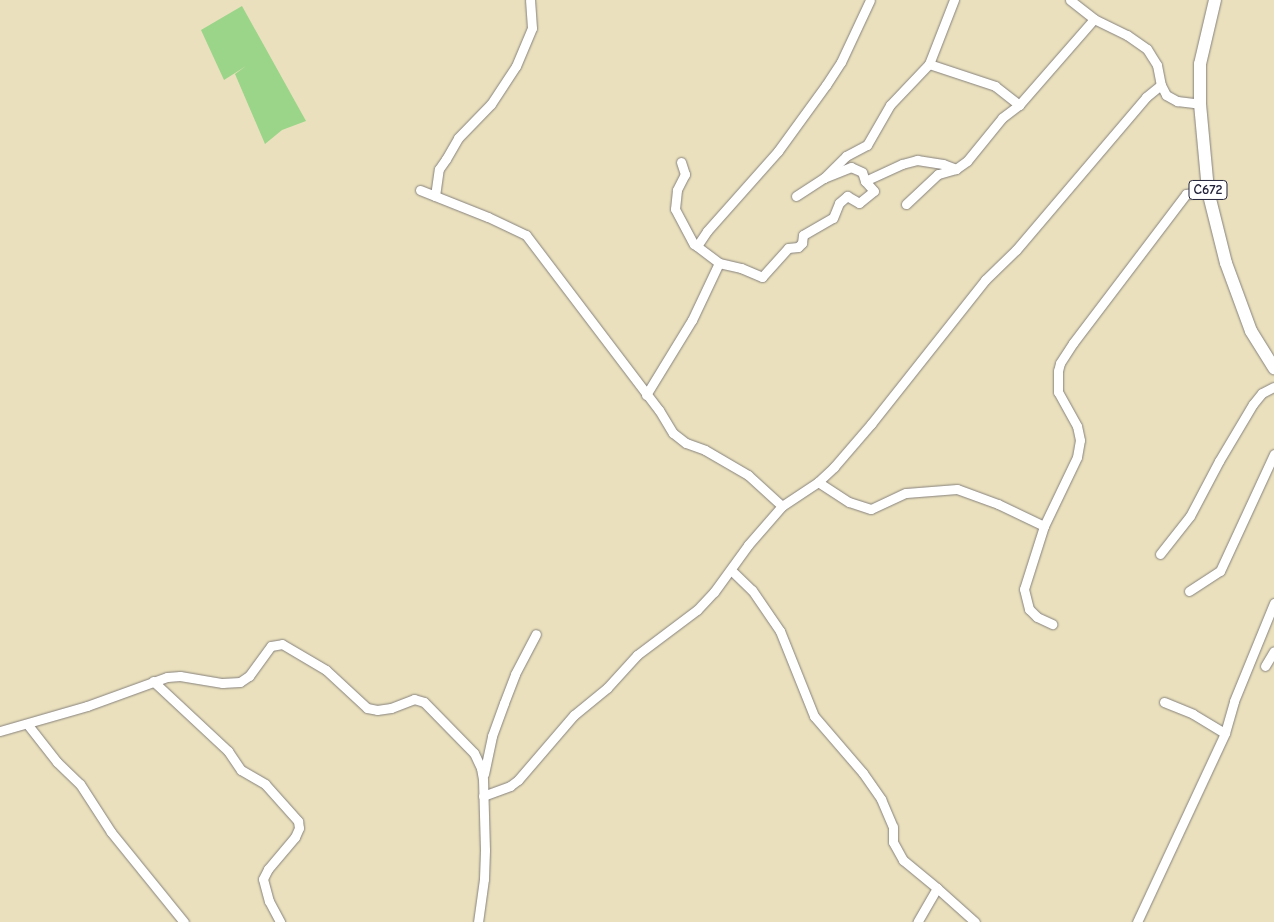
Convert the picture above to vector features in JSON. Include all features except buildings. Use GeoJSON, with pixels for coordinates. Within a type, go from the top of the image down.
{"type":"FeatureCollection","features":[{"type":"Feature","properties":{"kind":"main road","name":"C672"},"geometry":{"type":"LineString","coordinates":[[1215,0],[1200,64],[1200,104],[1208,191],[1226,263],[1248,322],[1274,368]]}},
{"type":"Feature","properties":{"kind":"street"},"geometry":{"type":"LineString","coordinates":[[434,196],[439,169],[458,138],[491,104],[516,66],[532,28],[530,0]]}},
{"type":"Feature","properties":{"kind":"street"},"geometry":{"type":"LineString","coordinates":[[697,246],[708,230],[778,151],[826,85],[842,62],[870,0]]}},
{"type":"Feature","properties":{"kind":"street"},"geometry":{"type":"LineString","coordinates":[[824,178],[846,156],[867,145],[890,105],[929,64],[954,0]]}},
{"type":"Feature","properties":{"kind":"street"},"geometry":{"type":"LineString","coordinates":[[1070,0],[1094,18],[1127,34],[1147,49],[1157,65],[1163,91],[1172,98],[1185,103],[1200,104]]}},
{"type":"Feature","properties":{"kind":"street"},"geometry":{"type":"LineString","coordinates":[[906,204],[938,174],[956,169],[967,161],[1002,118],[1019,105],[1094,18]]}},
{"type":"Feature","properties":{"kind":"street"},"geometry":{"type":"LineString","coordinates":[[929,64],[994,86],[1019,105]]}},
{"type":"Feature","properties":{"kind":"street"},"geometry":{"type":"LineString","coordinates":[[483,796],[510,786],[518,780],[569,720],[607,688],[637,655],[697,610],[782,506],[818,482],[871,424],[985,280],[1016,250],[1086,170],[1130,114],[1161,84]]}},
{"type":"Feature","properties":{"kind":"street"},"geometry":{"type":"LineString","coordinates":[[865,181],[902,164],[917,160],[943,164],[956,169]]}},
{"type":"Feature","properties":{"kind":"street"},"geometry":{"type":"LineString","coordinates":[[681,162],[685,174],[677,190],[675,209],[697,246],[718,263],[741,268],[762,277],[788,248],[798,247],[802,243],[803,235],[834,218],[839,203],[847,196],[859,203],[874,190],[865,181],[862,172],[851,167],[824,178],[796,196]]}},
{"type":"Feature","properties":{"kind":"street"},"geometry":{"type":"LineString","coordinates":[[420,190],[512,228],[532,241],[646,396],[659,410],[677,437],[705,450],[748,475],[782,506]]}},
{"type":"Feature","properties":{"kind":"street"},"geometry":{"type":"LineString","coordinates":[[1052,624],[1037,617],[1029,610],[1024,590],[1044,526],[1077,457],[1080,440],[1077,426],[1058,392],[1060,363],[1073,343],[1186,194],[1208,191]]}},
{"type":"Feature","properties":{"kind":"street"},"geometry":{"type":"LineString","coordinates":[[646,396],[692,320],[718,263]]}},
{"type":"Feature","properties":{"kind":"street"},"geometry":{"type":"LineString","coordinates":[[1160,554],[1190,516],[1219,461],[1253,404],[1262,393],[1274,386]]}},
{"type":"Feature","properties":{"kind":"street"},"geometry":{"type":"LineString","coordinates":[[1190,591],[1220,572],[1274,454]]}},
{"type":"Feature","properties":{"kind":"street"},"geometry":{"type":"LineString","coordinates":[[818,482],[849,502],[872,509],[906,493],[957,489],[998,504],[1044,526]]}},
{"type":"Feature","properties":{"kind":"street"},"geometry":{"type":"LineString","coordinates":[[731,570],[752,590],[780,631],[814,716],[864,773],[881,799],[893,827],[893,842],[903,860],[938,888],[975,922]]}},
{"type":"Feature","properties":{"kind":"street"},"geometry":{"type":"LineString","coordinates":[[1137,922],[1224,732],[1234,701],[1271,620],[1274,603]]}},
{"type":"Feature","properties":{"kind":"street"},"geometry":{"type":"LineString","coordinates":[[483,779],[492,736],[504,703],[515,674],[536,634]]}},
{"type":"Feature","properties":{"kind":"street"},"geometry":{"type":"LineString","coordinates":[[0,731],[28,725],[102,702],[153,682],[180,676],[222,683],[240,682],[249,676],[271,646],[282,644],[326,670],[367,708],[383,710],[414,699],[424,702],[469,746],[481,768],[483,779],[484,879],[478,922]]}},
{"type":"Feature","properties":{"kind":"street"},"geometry":{"type":"LineString","coordinates":[[1265,666],[1274,651]]}},
{"type":"Feature","properties":{"kind":"street"},"geometry":{"type":"LineString","coordinates":[[153,682],[228,751],[241,770],[265,784],[298,821],[299,828],[297,833],[268,869],[263,879],[265,892],[280,922]]}},
{"type":"Feature","properties":{"kind":"street"},"geometry":{"type":"LineString","coordinates":[[1164,702],[1193,714],[1224,732]]}},
{"type":"Feature","properties":{"kind":"street"},"geometry":{"type":"LineString","coordinates":[[28,725],[56,762],[80,784],[111,832],[184,922]]}},
{"type":"Feature","properties":{"kind":"street"},"geometry":{"type":"LineString","coordinates":[[917,922],[938,888]]}},
{"type":"Feature","properties":{"kind":"green space"},"geometry":{"type":"Polygon","coordinates":[[[242,6],[306,121],[282,130],[265,144],[235,74],[246,66],[224,80],[201,30],[242,6]]]}}]}
